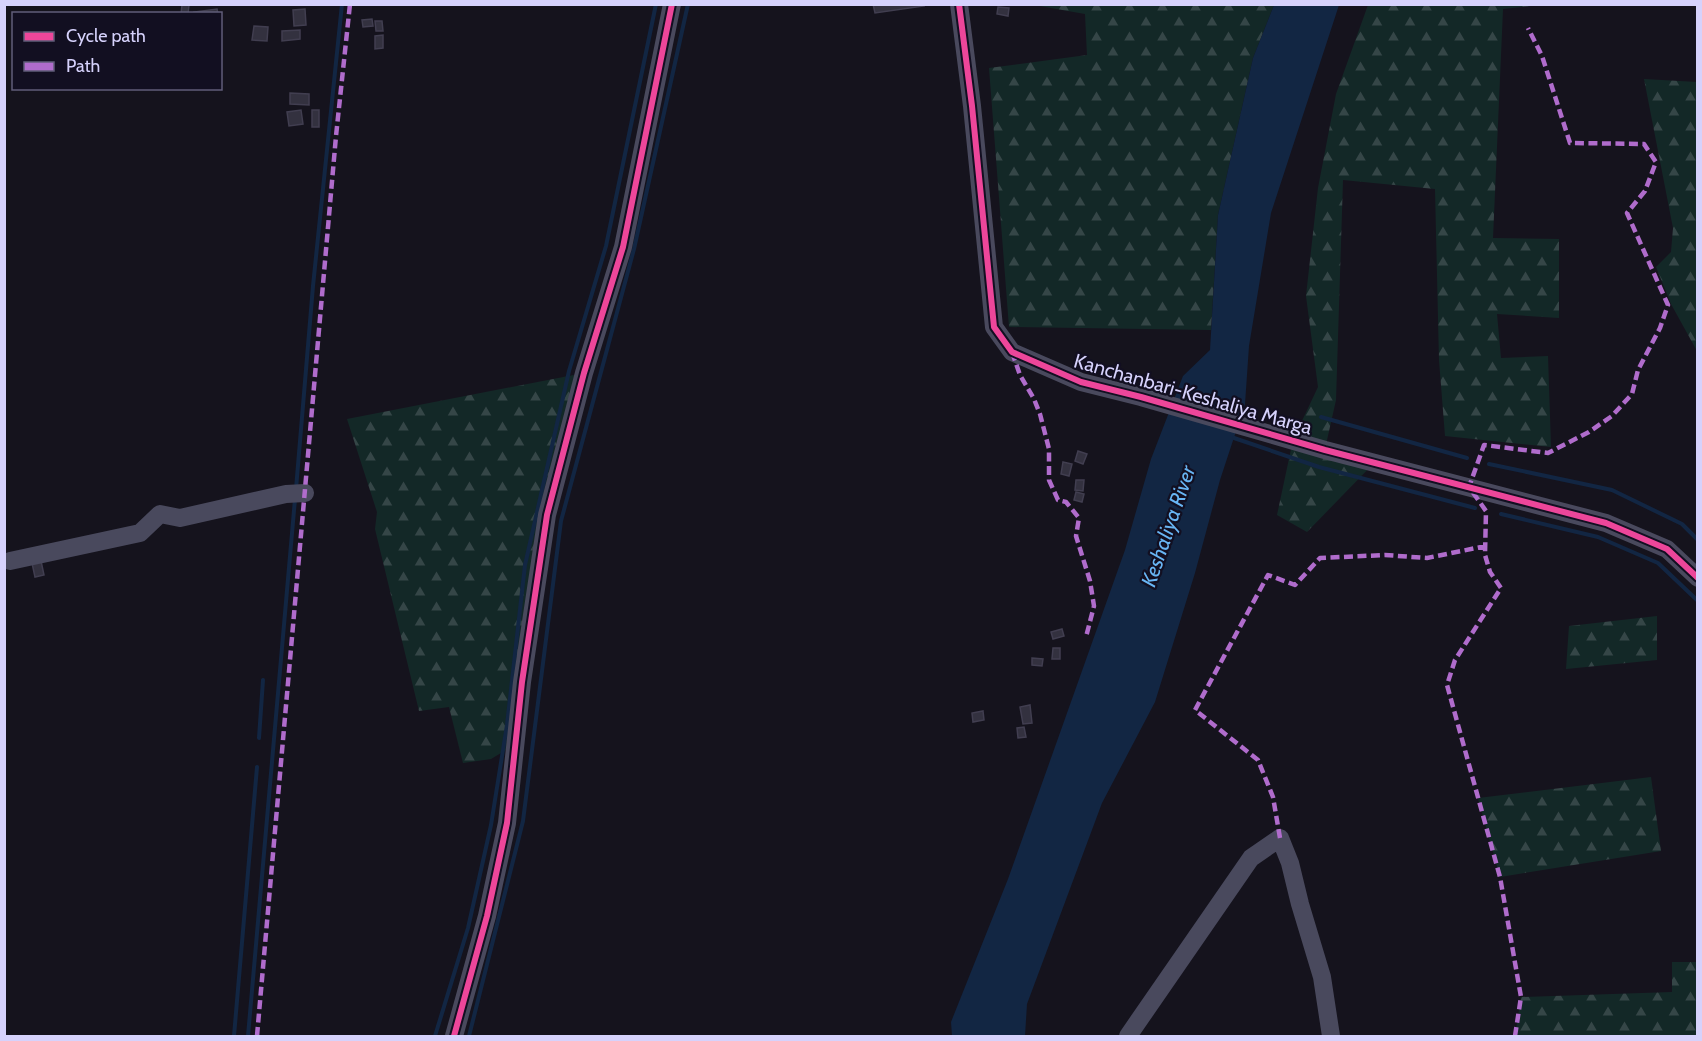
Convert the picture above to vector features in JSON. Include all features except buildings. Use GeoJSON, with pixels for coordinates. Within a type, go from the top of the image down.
{"type":"FeatureCollection","features":[{"type":"Feature","properties":{"kind":"street"},"geometry":{"type":"LineString","coordinates":[[454,1036],[487,916],[507,823],[522,682],[547,515],[584,373],[622,248],[672,4]]}},
{"type":"Feature","properties":{"kind":"street","name":"Kanchanbari-Keshaliya Marga"},"geometry":{"type":"LineString","coordinates":[[959,4],[972,106],[994,327],[1012,352],[1081,382],[1142,397],[1325,450],[1606,523],[1667,549],[1698,578]]}},
{"type":"Feature","properties":{"kind":"street"},"geometry":{"type":"LineString","coordinates":[[10,561],[140,533],[159,514],[180,518],[286,494],[305,493]]}},
{"type":"Feature","properties":{"kind":"street"},"geometry":{"type":"LineString","coordinates":[[1128,1036],[1251,858],[1280,838],[1290,863],[1322,976],[1331,1036]]}},
{"type":"Feature","properties":{"kind":"green space"},"geometry":{"type":"Polygon","coordinates":[[[1034,5],[1274,5],[1253,58],[1218,215],[1211,330],[1009,327],[989,68],[1087,55],[1085,14],[1034,5]]]}},
{"type":"Feature","properties":{"kind":"green space"},"geometry":{"type":"Polygon","coordinates":[[[1368,5],[1540,5],[1503,9],[1493,238],[1559,239],[1559,318],[1497,314],[1501,358],[1548,356],[1551,447],[1445,436],[1439,360],[1435,189],[1343,180],[1336,400],[1325,449],[1375,462],[1307,532],[1277,515],[1293,440],[1318,387],[1306,296],[1318,188],[1336,94],[1368,5]]]}},
{"type":"Feature","properties":{"kind":"green space"},"geometry":{"type":"Polygon","coordinates":[[[1644,79],[1697,82],[1697,351],[1671,304],[1656,267],[1671,252],[1673,228],[1644,79]]]}},
{"type":"Feature","properties":{"kind":"green space"},"geometry":{"type":"Polygon","coordinates":[[[584,373],[547,515],[516,744],[491,759],[463,763],[449,707],[419,711],[375,529],[377,512],[347,419],[584,373]]]}},
{"type":"Feature","properties":{"kind":"green space"},"geometry":{"type":"Polygon","coordinates":[[[1657,616],[1657,660],[1566,669],[1569,626],[1657,616]]]}},
{"type":"Feature","properties":{"kind":"green space"},"geometry":{"type":"Polygon","coordinates":[[[1651,777],[1661,851],[1500,877],[1478,798],[1651,777]]]}},
{"type":"Feature","properties":{"kind":"green space"},"geometry":{"type":"Polygon","coordinates":[[[1672,962],[1697,962],[1697,1036],[1515,1036],[1521,997],[1672,992],[1672,962]]]}},
{"type":"Feature","properties":{"kind":"water","name":"Keshaliya River"},"geometry":{"type":"Polygon","coordinates":[[[1274,5],[1339,5],[1271,213],[1249,346],[1245,404],[1220,480],[1195,573],[1155,702],[1102,803],[1027,1004],[1025,1036],[952,1036],[951,1022],[1008,879],[1125,550],[1151,459],[1183,376],[1210,350],[1218,215],[1253,58],[1274,5]]]}},
{"type":"Feature","properties":{"kind":"waterway"},"geometry":{"type":"LineString","coordinates":[[296,489],[313,286],[342,4]]}},
{"type":"Feature","properties":{"kind":"waterway"},"geometry":{"type":"LineString","coordinates":[[435,1036],[468,928],[491,825],[507,725],[525,565],[569,371],[606,246],[656,4]]}},
{"type":"Feature","properties":{"kind":"waterway"},"geometry":{"type":"LineString","coordinates":[[469,1036],[523,821],[561,521],[634,249],[688,4]]}},
{"type":"Feature","properties":{"kind":"waterway"},"geometry":{"type":"LineString","coordinates":[[1321,417],[1467,458]]}},
{"type":"Feature","properties":{"kind":"waterway"},"geometry":{"type":"LineString","coordinates":[[1234,438],[1319,467],[1475,508]]}},
{"type":"Feature","properties":{"kind":"waterway"},"geometry":{"type":"LineString","coordinates":[[1489,464],[1612,490],[1682,524],[1698,540]]}},
{"type":"Feature","properties":{"kind":"waterway"},"geometry":{"type":"LineString","coordinates":[[248,1036],[295,499]]}},
{"type":"Feature","properties":{"kind":"waterway"},"geometry":{"type":"LineString","coordinates":[[1501,514],[1598,537],[1658,563],[1698,601]]}},
{"type":"Feature","properties":{"kind":"waterway"},"geometry":{"type":"LineString","coordinates":[[259,738],[263,680]]}},
{"type":"Feature","properties":{"kind":"waterway"},"geometry":{"type":"LineString","coordinates":[[234,1036],[257,767]]}},
{"type":"Feature","properties":{"kind":"marked path"},"geometry":{"type":"LineString","coordinates":[[257,1036],[336,136],[350,4]]}},
{"type":"Feature","properties":{"kind":"marked path"},"geometry":{"type":"LineString","coordinates":[[1515,1036],[1521,997],[1500,877],[1447,685],[1455,660],[1501,588],[1490,572],[1485,555],[1486,511],[1469,487],[1484,445],[1548,453],[1589,432],[1612,416],[1632,394],[1638,370],[1660,328],[1668,305],[1627,213],[1645,191],[1656,162],[1644,144],[1570,143],[1542,56],[1528,28]]}},
{"type":"Feature","properties":{"kind":"marked path"},"geometry":{"type":"LineString","coordinates":[[1012,352],[1020,375],[1040,414],[1049,449],[1049,480],[1058,500],[1066,502],[1079,518],[1076,536],[1090,581],[1094,606],[1086,637]]}},
{"type":"Feature","properties":{"kind":"marked path"},"geometry":{"type":"LineString","coordinates":[[1280,838],[1273,797],[1258,760],[1195,710],[1268,575],[1295,585],[1320,558],[1385,555],[1427,558],[1486,546]]}},
{"type":"Feature","properties":{"kind":"cycle path"},"geometry":{"type":"LineString","coordinates":[[454,1036],[487,916],[507,823],[522,682],[547,515],[584,373],[623,247],[672,4]]}},
{"type":"Feature","properties":{"kind":"cycle path"},"geometry":{"type":"LineString","coordinates":[[959,4],[972,106],[994,327],[1012,352],[1081,382],[1325,450],[1606,523],[1667,549],[1698,578]]}}]}
